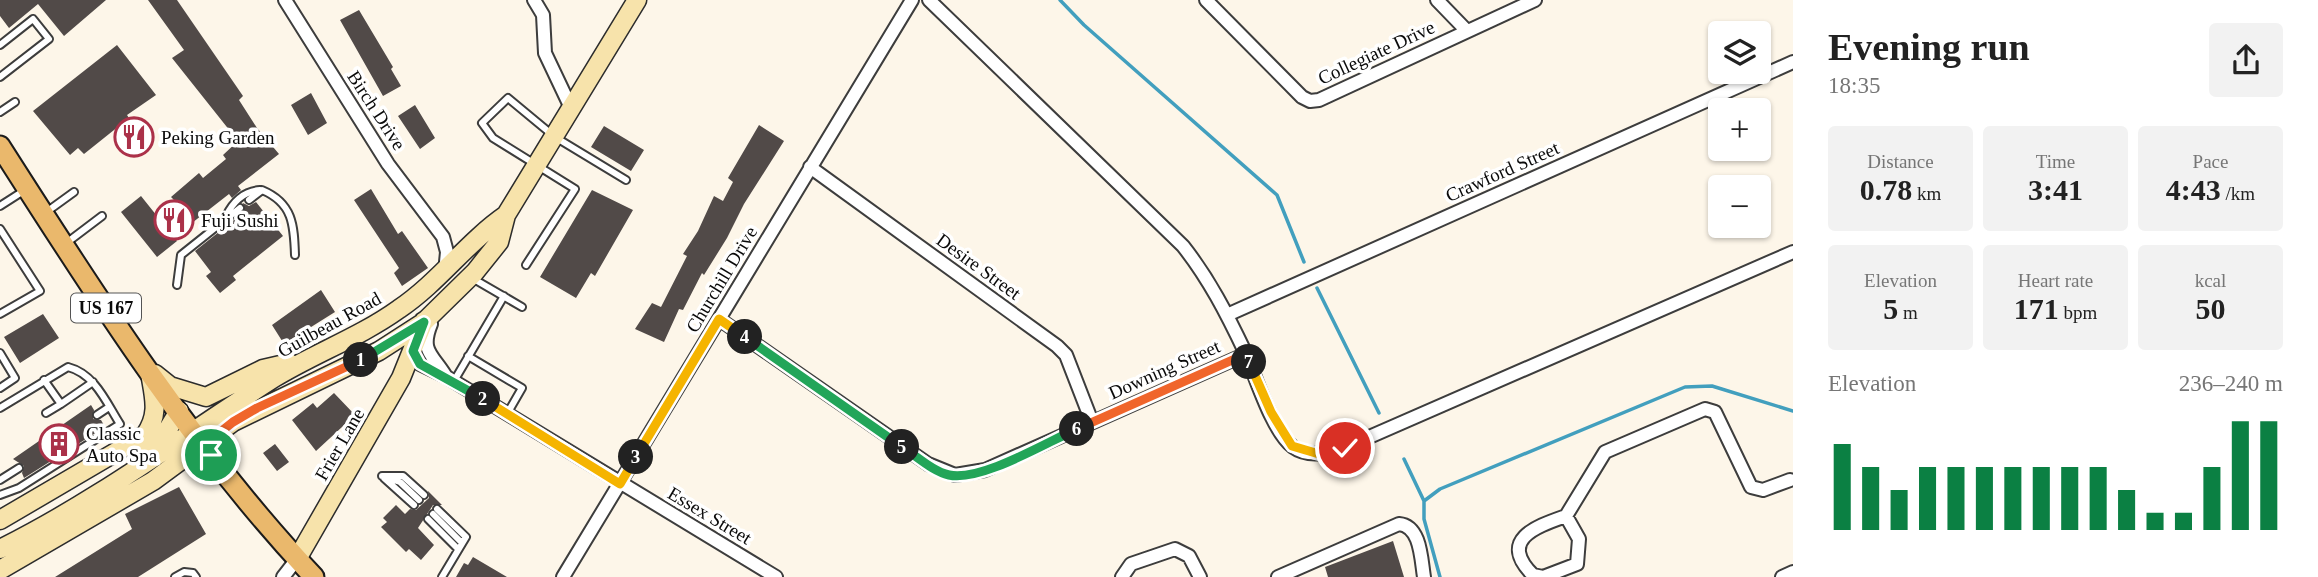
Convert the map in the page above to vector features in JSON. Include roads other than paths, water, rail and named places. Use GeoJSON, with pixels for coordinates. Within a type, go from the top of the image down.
{"type":"FeatureCollection","features":[{"type":"Feature","properties":{"kind":"main road","name":"US 167"},"geometry":{"type":"LineString","coordinates":[[0,146],[63,246],[199,439],[314,577]]}},
{"type":"Feature","properties":{"kind":"street","name":"Birch Drive"},"geometry":{"type":"LineString","coordinates":[[285,0],[364,127],[443,237]]}},
{"type":"Feature","properties":{"kind":"street"},"geometry":{"type":"LineString","coordinates":[[534,0],[543,15],[545,53],[572,110]]}},
{"type":"Feature","properties":{"kind":"street","name":"Guilbeau Road"},"geometry":{"type":"LineString","coordinates":[[199,439],[257,408],[345,369],[431,316],[470,277],[499,242],[506,215],[637,0]]}},
{"type":"Feature","properties":{"kind":"street","name":"Churchill Drive"},"geometry":{"type":"LineString","coordinates":[[563,577],[912,0]]}},
{"type":"Feature","properties":{"kind":"street"},"geometry":{"type":"LineString","coordinates":[[929,0],[1183,246],[1212,286],[1246,354]]}},
{"type":"Feature","properties":{"kind":"street","name":"Collegiate Drive"},"geometry":{"type":"LineString","coordinates":[[1206,0],[1301,97],[1310,101],[1319,100],[1535,0]]}},
{"type":"Feature","properties":{"kind":"street"},"geometry":{"type":"LineString","coordinates":[[1437,0],[1467,31]]}},
{"type":"Feature","properties":{"kind":"street","name":"Crawford Street"},"geometry":{"type":"LineString","coordinates":[[1227,315],[1793,62]]}},
{"type":"Feature","properties":{"kind":"street","name":"Desire Street"},"geometry":{"type":"LineString","coordinates":[[810,167],[1057,346],[1066,355],[1092,422]]}},
{"type":"Feature","properties":{"kind":"street","name":"Guilbeau Road"},"geometry":{"type":"LineString","coordinates":[[199,439],[308,359],[378,324],[445,272],[486,229],[506,215]]}},
{"type":"Feature","properties":{"kind":"street"},"geometry":{"type":"LineString","coordinates":[[445,272],[447,252],[443,237],[465,242],[477,241]]}},
{"type":"Feature","properties":{"kind":"street","name":"Frier Lane"},"geometry":{"type":"LineString","coordinates":[[297,559],[401,378],[431,316],[433,297],[465,267],[477,241]]}},
{"type":"Feature","properties":{"kind":"street","name":"Downing Street"},"geometry":{"type":"LineString","coordinates":[[719,319],[946,474],[963,475],[985,470],[1246,354],[1287,441],[1297,450],[1327,453],[1793,252]]}},
{"type":"Feature","properties":{"kind":"street","name":"Essex Street"},"geometry":{"type":"LineString","coordinates":[[431,316],[426,337],[427,348],[430,358],[449,378]]}},
{"type":"Feature","properties":{"kind":"street","name":"Essex Street"},"geometry":{"type":"LineString","coordinates":[[413,351],[420,364],[449,378],[776,577]]}},
{"type":"Feature","properties":{"kind":"street"},"geometry":{"type":"LineString","coordinates":[[149,370],[170,386],[193,396],[206,397],[263,369],[308,359]]}},
{"type":"Feature","properties":{"kind":"street"},"geometry":{"type":"LineString","coordinates":[[0,520],[145,435],[154,423],[156,409],[149,370]]}},
{"type":"Feature","properties":{"kind":"street"},"geometry":{"type":"LineString","coordinates":[[1566,516],[1578,539],[1577,564],[1543,577],[1533,575],[1523,560],[1520,546],[1522,538],[1530,529],[1566,516],[1605,452],[1705,409],[1714,412],[1751,487],[1763,490],[1792,482]]}},
{"type":"Feature","properties":{"kind":"street"},"geometry":{"type":"LineString","coordinates":[[0,532],[154,441],[165,433],[179,411]]}},
{"type":"Feature","properties":{"kind":"street"},"geometry":{"type":"LineString","coordinates":[[0,549],[199,439]]}},
{"type":"Feature","properties":{"kind":"street"},"geometry":{"type":"LineString","coordinates":[[0,569],[153,481],[199,439]]}},
{"type":"Feature","properties":{"kind":"street"},"geometry":{"type":"LineString","coordinates":[[1278,577],[1296,573],[1403,524],[1416,535],[1424,577]]}},
{"type":"Feature","properties":{"kind":"street"},"geometry":{"type":"LineString","coordinates":[[1122,577],[1130,564],[1167,549],[1175,549],[1189,556],[1200,577]]}},
{"type":"Feature","properties":{"kind":"street"},"geometry":{"type":"LineString","coordinates":[[283,577],[297,559]]}},
{"type":"Feature","properties":{"kind":"street"},"geometry":{"type":"LineString","coordinates":[[1782,577],[1793,572]]}},
{"type":"Feature","properties":{"kind":"lane"},"geometry":{"type":"LineString","coordinates":[[0,45],[33,19],[49,39],[0,77]]}},
{"type":"Feature","properties":{"kind":"lane"},"geometry":{"type":"LineString","coordinates":[[527,265],[575,189],[493,138],[482,124],[508,98],[555,138],[626,180]]}},
{"type":"Feature","properties":{"kind":"lane"},"geometry":{"type":"LineString","coordinates":[[0,113],[15,102]]}},
{"type":"Feature","properties":{"kind":"lane"},"geometry":{"type":"LineString","coordinates":[[0,206],[27,188]]}},
{"type":"Feature","properties":{"kind":"lane"},"geometry":{"type":"LineString","coordinates":[[249,200],[261,190]]}},
{"type":"Feature","properties":{"kind":"lane"},"geometry":{"type":"LineString","coordinates":[[222,222],[232,205],[249,191],[261,190],[274,195],[294,221],[295,255]]}},
{"type":"Feature","properties":{"kind":"lane"},"geometry":{"type":"LineString","coordinates":[[44,214],[74,192]]}},
{"type":"Feature","properties":{"kind":"lane"},"geometry":{"type":"LineString","coordinates":[[177,285],[181,255],[240,208]]}},
{"type":"Feature","properties":{"kind":"lane"},"geometry":{"type":"LineString","coordinates":[[63,246],[102,216]]}},
{"type":"Feature","properties":{"kind":"lane"},"geometry":{"type":"LineString","coordinates":[[0,229],[40,290],[0,314]]}},
{"type":"Feature","properties":{"kind":"lane"},"geometry":{"type":"LineString","coordinates":[[470,277],[522,307]]}},
{"type":"Feature","properties":{"kind":"lane"},"geometry":{"type":"LineString","coordinates":[[449,378],[468,356],[504,296]]}},
{"type":"Feature","properties":{"kind":"lane"},"geometry":{"type":"LineString","coordinates":[[0,353],[15,378],[0,388]]}},
{"type":"Feature","properties":{"kind":"lane"},"geometry":{"type":"LineString","coordinates":[[468,356],[522,388],[507,414]]}},
{"type":"Feature","properties":{"kind":"lane"},"geometry":{"type":"LineString","coordinates":[[0,408],[68,368],[79,370],[93,382],[120,424],[19,488],[0,495]]}},
{"type":"Feature","properties":{"kind":"lane"},"geometry":{"type":"LineString","coordinates":[[44,380],[61,404]]}},
{"type":"Feature","properties":{"kind":"lane"},"geometry":{"type":"LineString","coordinates":[[46,413],[93,382]]}},
{"type":"Feature","properties":{"kind":"lane"},"geometry":{"type":"LineString","coordinates":[[97,415],[109,407]]}},
{"type":"Feature","properties":{"kind":"lane"},"geometry":{"type":"LineString","coordinates":[[0,480],[19,468]]}},
{"type":"Feature","properties":{"kind":"lane"},"geometry":{"type":"LineString","coordinates":[[399,482],[382,476],[399,482],[419,500],[399,482]]}},
{"type":"Feature","properties":{"kind":"lane"},"geometry":{"type":"LineString","coordinates":[[442,577],[466,537],[432,514],[460,545]]}},
{"type":"Feature","properties":{"kind":"lane"},"geometry":{"type":"LineString","coordinates":[[175,577],[184,572],[193,573],[196,577]]}},
{"type":"Feature","properties":{"kind":"waterway"},"geometry":{"type":"LineString","coordinates":[[1060,0],[1084,25],[1277,195],[1304,262]]}},
{"type":"Feature","properties":{"kind":"waterway"},"geometry":{"type":"LineString","coordinates":[[1317,288],[1379,413]]}},
{"type":"Feature","properties":{"kind":"waterway"},"geometry":{"type":"LineString","coordinates":[[1424,501],[1440,489],[1685,387],[1712,386],[1793,411]]}},
{"type":"Feature","properties":{"kind":"waterway"},"geometry":{"type":"LineString","coordinates":[[1404,459],[1424,501],[1424,519],[1440,577]]}},
{"type":"Feature","properties":{"kind":"place","name":"Peking Garden"},"geometry":{"type":"Point","coordinates":[134,137]}},
{"type":"Feature","properties":{"kind":"place","name":"Fuji Sushi"},"geometry":{"type":"Point","coordinates":[174,220]}},
{"type":"Feature","properties":{"kind":"place","name":"Classic Auto Spa"},"geometry":{"type":"Point","coordinates":[59,444]}}]}
